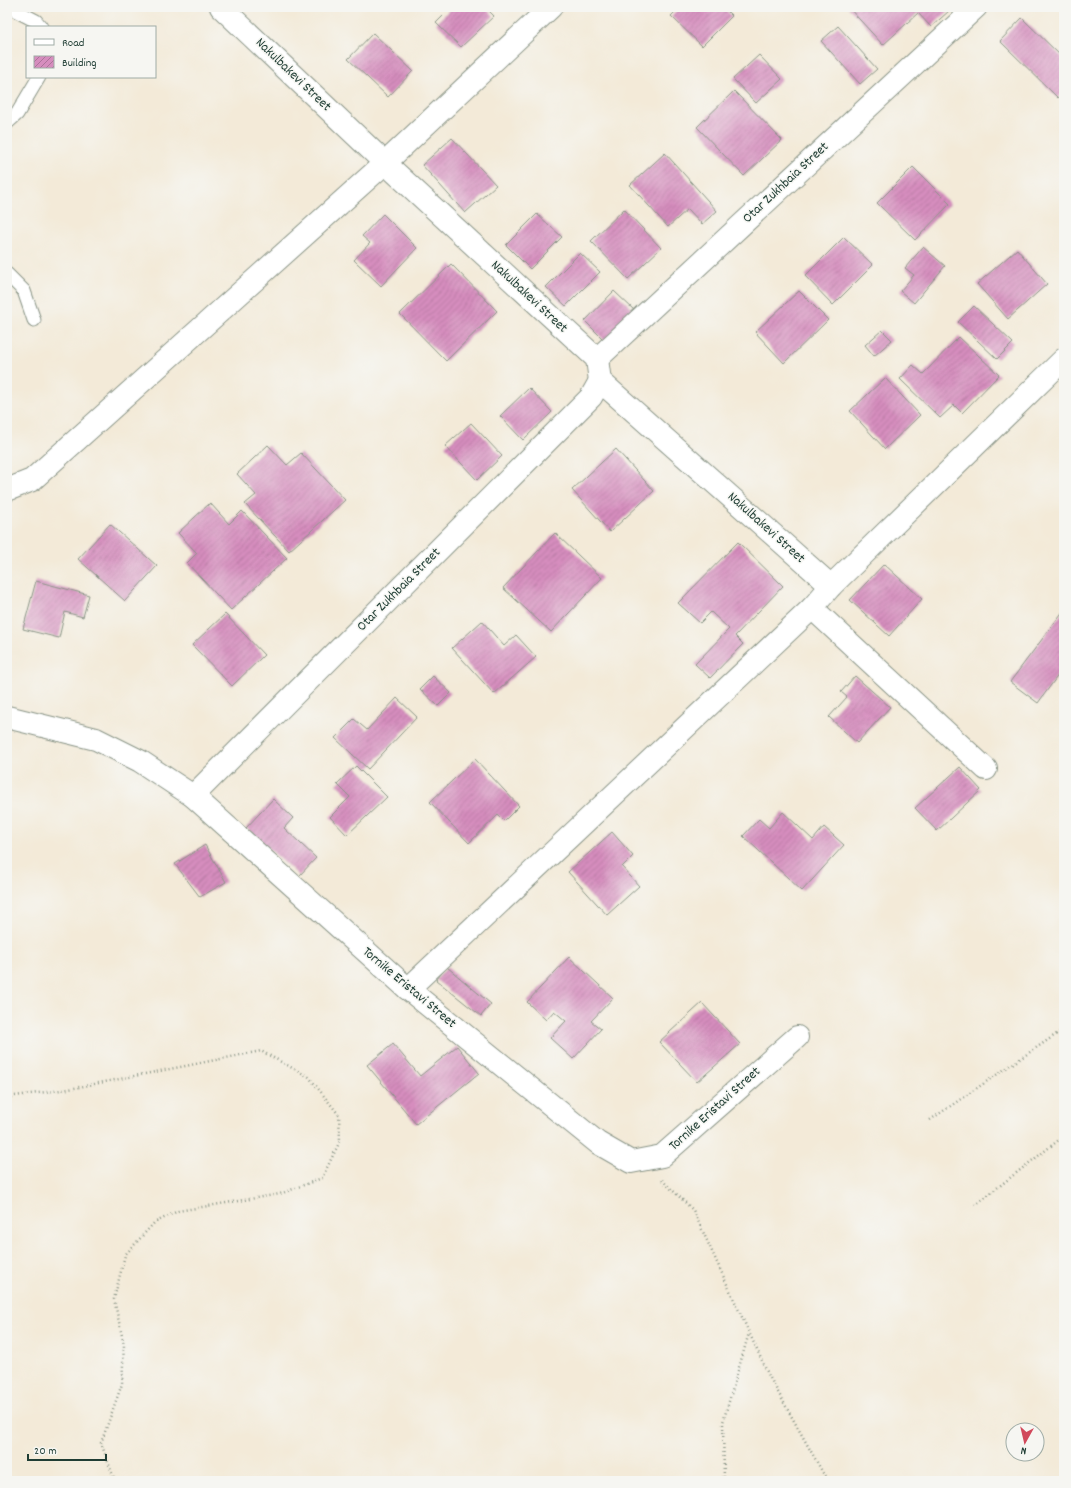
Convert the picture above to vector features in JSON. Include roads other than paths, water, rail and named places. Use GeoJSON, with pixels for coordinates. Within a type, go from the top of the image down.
{"type":"FeatureCollection","features":[{"type":"Feature","properties":{"kind":"street","name":"Nakulbakevi Street"},"geometry":{"type":"LineString","coordinates":[[221,7],[385,163],[597,359]]}},
{"type":"Feature","properties":{"kind":"street"},"geometry":{"type":"LineString","coordinates":[[7,490],[32,480],[385,163],[550,7]]}},
{"type":"Feature","properties":{"kind":"street","name":"Otar Zukhbaia Street"},"geometry":{"type":"LineString","coordinates":[[597,359],[976,7]]}},
{"type":"Feature","properties":{"kind":"street"},"geometry":{"type":"LineString","coordinates":[[597,359],[600,381]]}},
{"type":"Feature","properties":{"kind":"street"},"geometry":{"type":"LineString","coordinates":[[408,989],[812,608],[831,586],[1064,359]]}},
{"type":"Feature","properties":{"kind":"street","name":"Nakulbakevi Street"},"geometry":{"type":"LineString","coordinates":[[600,381],[831,586]]}},
{"type":"Feature","properties":{"kind":"street","name":"Otar Zukhbaia Street"},"geometry":{"type":"LineString","coordinates":[[193,796],[591,397],[600,381]]}},
{"type":"Feature","properties":{"kind":"street"},"geometry":{"type":"LineString","coordinates":[[812,608],[986,769]]}},
{"type":"Feature","properties":{"kind":"street","name":"Tornike Eristavi Street"},"geometry":{"type":"LineString","coordinates":[[7,717],[96,739],[140,760],[193,796],[408,989],[598,1143],[631,1162],[662,1156],[797,1037]]}},
{"type":"Feature","properties":{"kind":"lane"},"geometry":{"type":"LineString","coordinates":[[9,7],[36,21],[40,26]]}},
{"type":"Feature","properties":{"kind":"lane"},"geometry":{"type":"LineString","coordinates":[[7,123],[17,114],[38,78]]}},
{"type":"Feature","properties":{"kind":"lane"},"geometry":{"type":"LineString","coordinates":[[7,274],[24,291],[34,320]]}}]}
